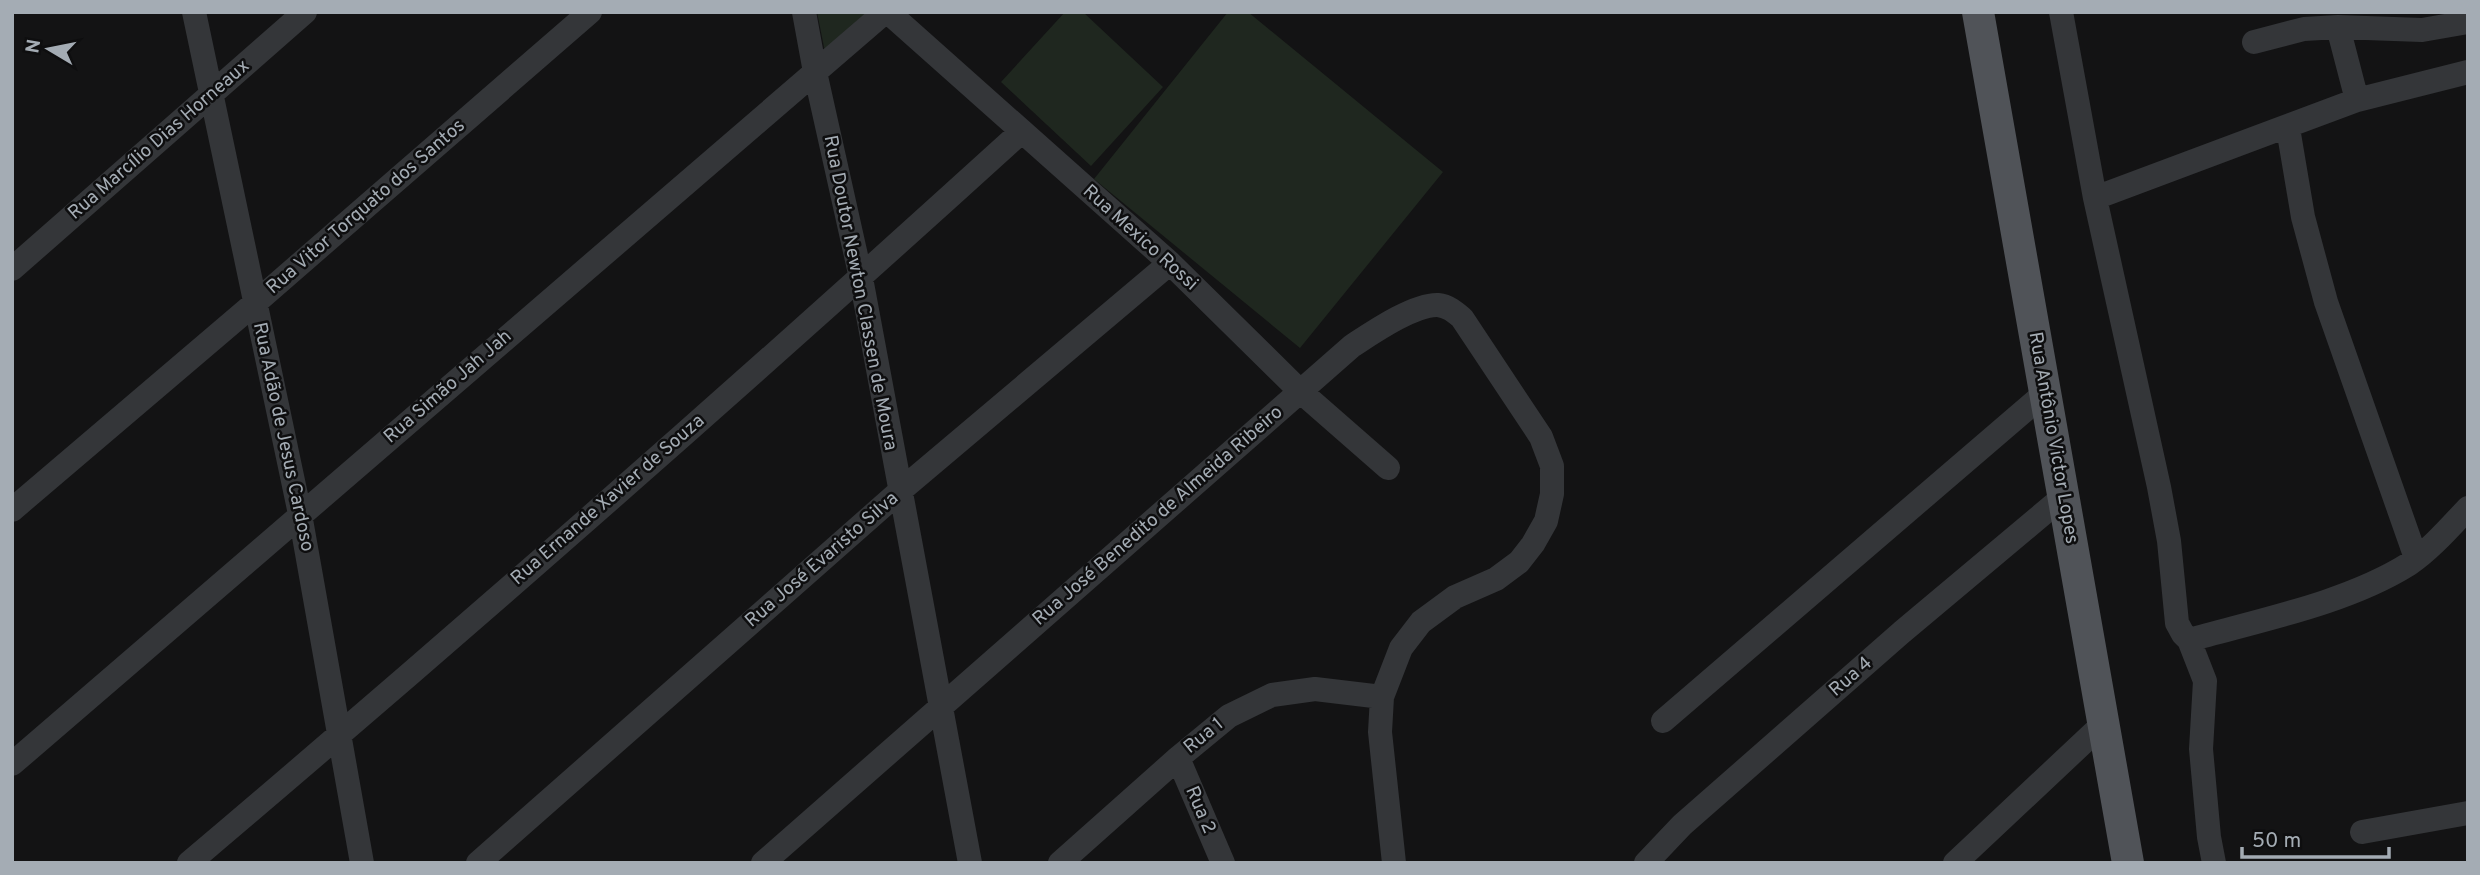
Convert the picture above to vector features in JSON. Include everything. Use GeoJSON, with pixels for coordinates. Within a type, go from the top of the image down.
{"type":"FeatureCollection","features":[{"type":"Feature","properties":{"kind":"main road","name":"Rua Antônio Victor Lopes"},"geometry":{"type":"LineString","coordinates":[[1978,12],[2128,863]]}},
{"type":"Feature","properties":{"kind":"street","name":"Rua Adão de Jesus Cardoso"},"geometry":{"type":"LineString","coordinates":[[194,12],[300,514],[362,863]]}},
{"type":"Feature","properties":{"kind":"street","name":"Rua Marcílio Dias Horneaux"},"geometry":{"type":"LineString","coordinates":[[12,269],[305,12]]}},
{"type":"Feature","properties":{"kind":"street","name":"Rua Vitor Torquato dos Santos"},"geometry":{"type":"LineString","coordinates":[[12,510],[590,12]]}},
{"type":"Feature","properties":{"kind":"street","name":"Rua Doutor Newton Classen de Moura"},"geometry":{"type":"LineString","coordinates":[[804,12],[861,278],[970,863]]}},
{"type":"Feature","properties":{"kind":"street","name":"Rua Simão Jah Jah"},"geometry":{"type":"LineString","coordinates":[[12,764],[886,12]]}},
{"type":"Feature","properties":{"kind":"street","name":"Rua Mexico Rossi"},"geometry":{"type":"LineString","coordinates":[[886,12],[1170,263],[1300,391],[1388,468]]}},
{"type":"Feature","properties":{"kind":"street"},"geometry":{"type":"LineString","coordinates":[[2061,12],[2095,198],[2159,487],[2169,541],[2177,624],[2189,640],[2204,681],[2201,749],[2208,837],[2214,863]]}},
{"type":"Feature","properties":{"kind":"street"},"geometry":{"type":"LineString","coordinates":[[2254,42],[2296,31],[2338,27],[2422,30],[2468,23]]}},
{"type":"Feature","properties":{"kind":"street"},"geometry":{"type":"LineString","coordinates":[[2338,27],[2357,100]]}},
{"type":"Feature","properties":{"kind":"street"},"geometry":{"type":"LineString","coordinates":[[2095,198],[2357,100],[2468,72]]}},
{"type":"Feature","properties":{"kind":"street"},"geometry":{"type":"LineString","coordinates":[[2288,128],[2314,260],[2330,315],[2416,558]]}},
{"type":"Feature","properties":{"kind":"street","name":"Rua Ernande Xavier de Souza"},"geometry":{"type":"LineString","coordinates":[[189,863],[339,736],[861,278],[1021,132]]}},
{"type":"Feature","properties":{"kind":"street","name":"Rua José Evaristo Silva"},"geometry":{"type":"LineString","coordinates":[[478,863],[900,491],[1170,263]]}},
{"type":"Feature","properties":{"kind":"street","name":"Rua José Benedito de Almeida Ribeiro"},"geometry":{"type":"LineString","coordinates":[[763,863],[1352,346],[1372,332],[1423,307],[1438,305],[1452,310],[1462,318],[1541,437],[1552,466],[1552,494],[1546,521],[1534,544],[1519,562],[1496,579],[1455,597],[1421,622],[1401,648],[1382,697]]}},
{"type":"Feature","properties":{"kind":"street"},"geometry":{"type":"LineString","coordinates":[[1663,721],[2046,392]]}},
{"type":"Feature","properties":{"kind":"street","name":"Rua 4"},"geometry":{"type":"LineString","coordinates":[[1646,863],[1682,825],[1892,641],[2063,497]]}},
{"type":"Feature","properties":{"kind":"street"},"geometry":{"type":"LineString","coordinates":[[2189,640],[2337,597],[2378,582],[2416,558],[2468,508]]}},
{"type":"Feature","properties":{"kind":"street","name":"Rua 1"},"geometry":{"type":"LineString","coordinates":[[1060,863],[1229,716],[1272,695],[1315,689],[1382,697]]}},
{"type":"Feature","properties":{"kind":"street"},"geometry":{"type":"LineString","coordinates":[[1382,697],[1380,732],[1389,839],[1394,863]]}},
{"type":"Feature","properties":{"kind":"street"},"geometry":{"type":"LineString","coordinates":[[1955,863],[2103,724]]}},
{"type":"Feature","properties":{"kind":"street","name":"Rua 2"},"geometry":{"type":"LineString","coordinates":[[1178,758],[1223,863]]}},
{"type":"Feature","properties":{"kind":"street"},"geometry":{"type":"LineString","coordinates":[[2362,832],[2468,813]]}},
{"type":"Feature","properties":{"kind":"shaded area"},"geometry":{"type":"Polygon","coordinates":[[[817,12],[862,12],[868,16],[825,52],[817,12]]]}},
{"type":"Feature","properties":{"kind":"shaded area"},"geometry":{"type":"Polygon","coordinates":[[[1065,12],[1083,12],[1163,87],[1091,166],[1001,82],[1065,12]]]}},
{"type":"Feature","properties":{"kind":"shaded area"},"geometry":{"type":"Polygon","coordinates":[[[1228,12],[1248,12],[1443,172],[1300,348],[1094,179],[1228,12]]]}}]}
